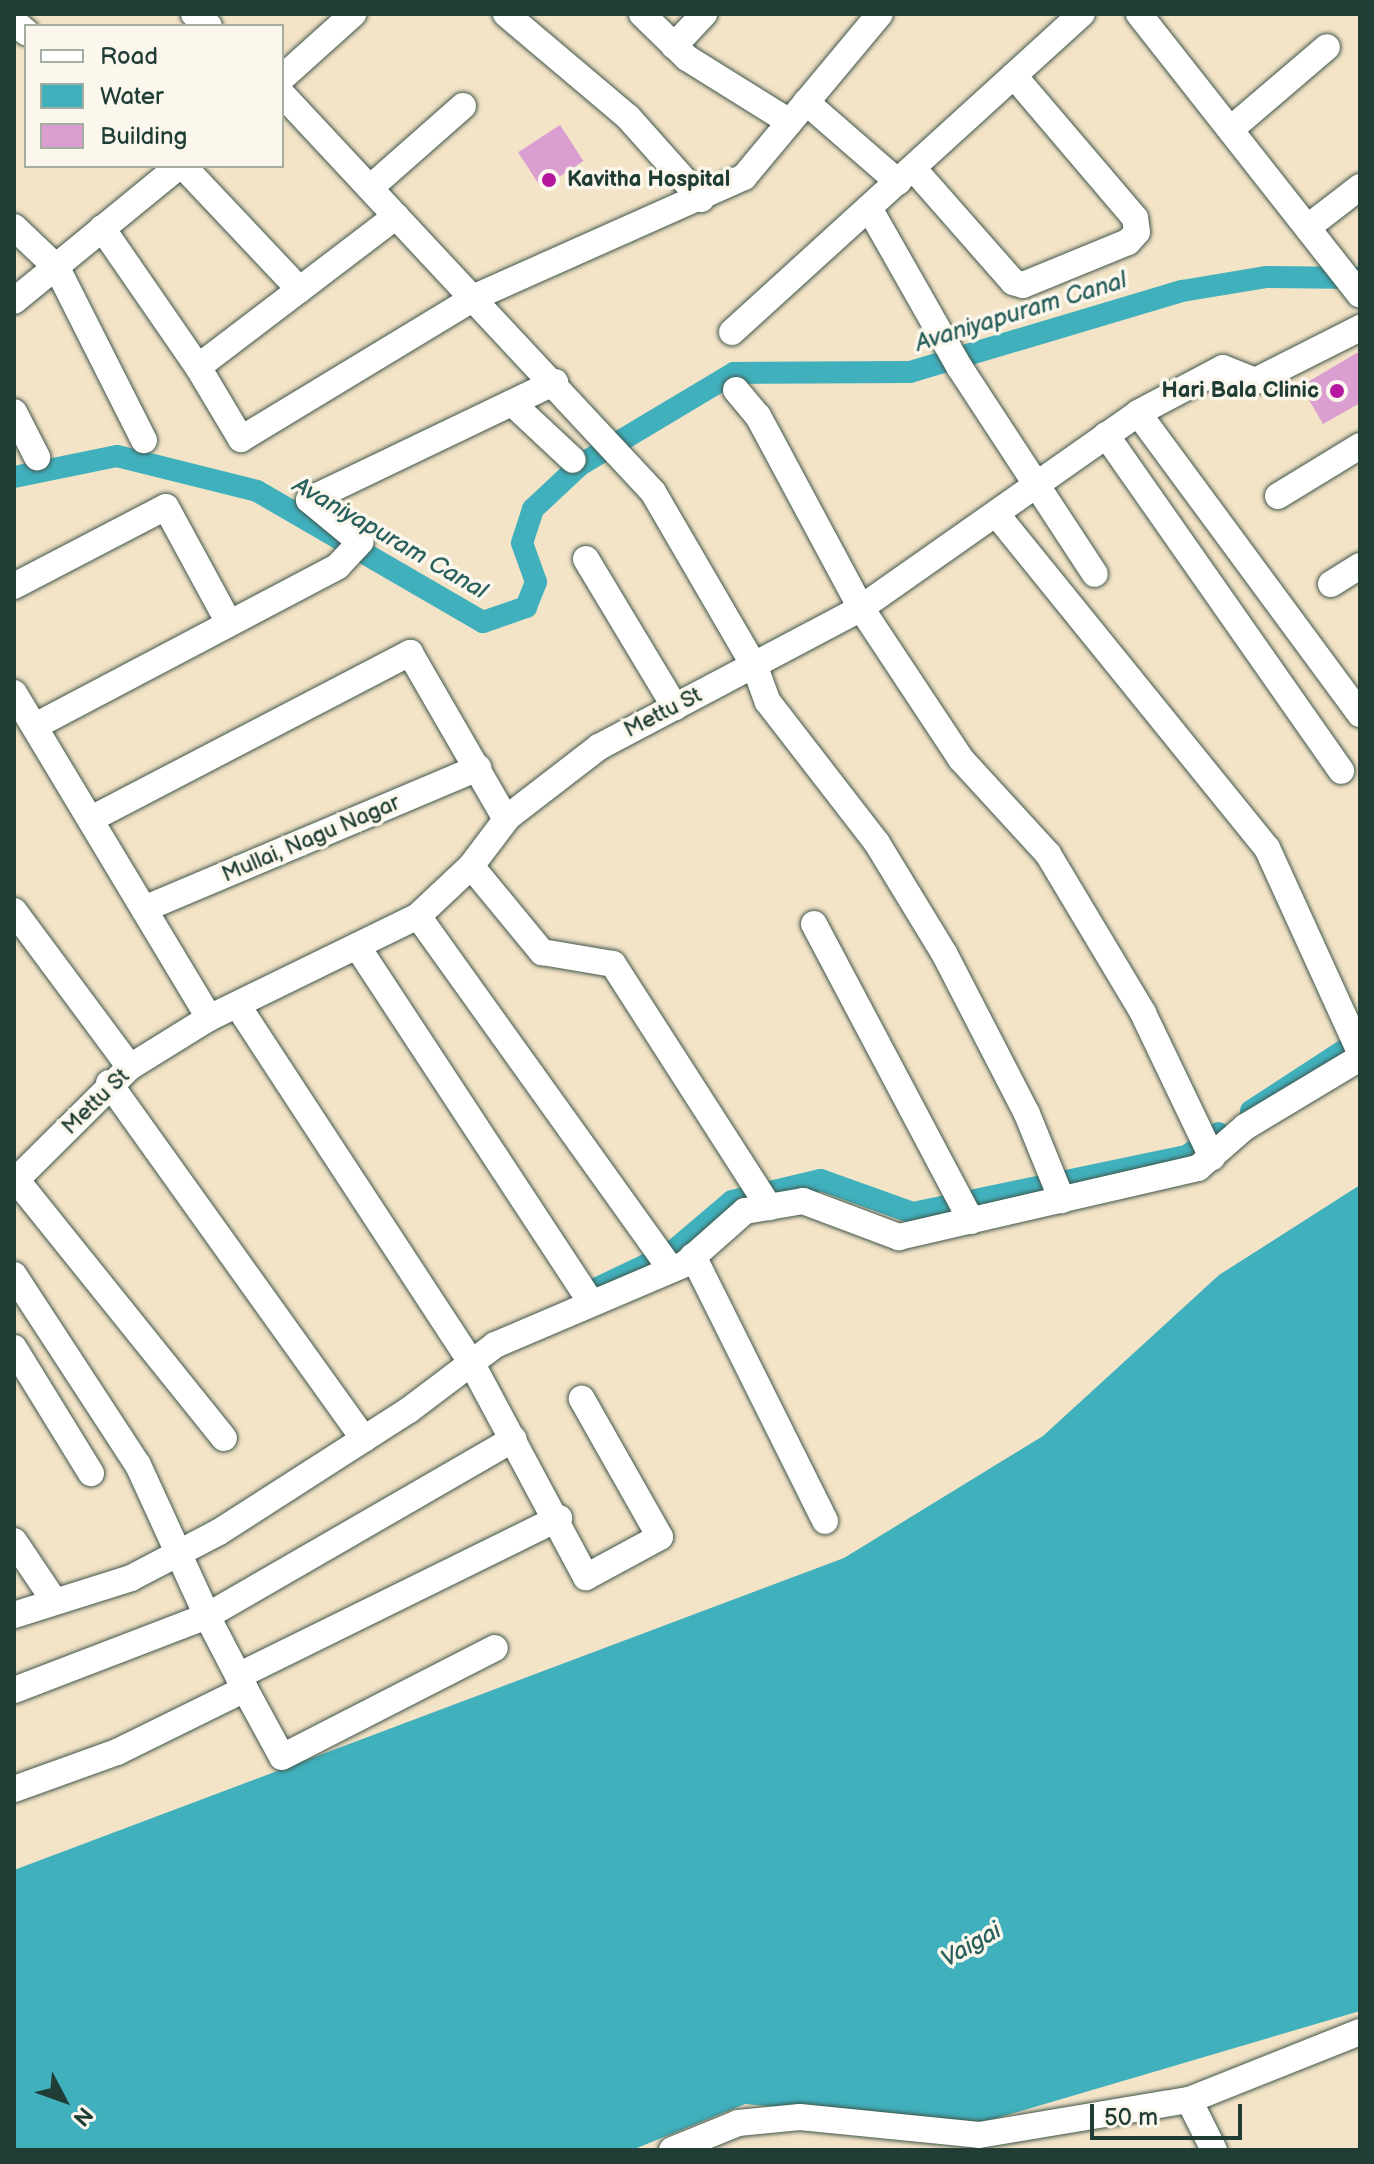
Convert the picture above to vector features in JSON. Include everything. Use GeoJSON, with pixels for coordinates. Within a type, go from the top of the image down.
{"type":"FeatureCollection","features":[{"type":"Feature","properties":{"kind":"street"},"geometry":{"type":"LineString","coordinates":[[284,76],[353,14]]}},
{"type":"Feature","properties":{"kind":"street"},"geometry":{"type":"LineString","coordinates":[[506,14],[628,117],[701,199]]}},
{"type":"Feature","properties":{"kind":"street"},"geometry":{"type":"LineString","coordinates":[[642,14],[674,46],[798,112],[905,175],[1013,282],[1023,285],[1128,242],[1137,232],[1135,218],[1014,76]]}},
{"type":"Feature","properties":{"kind":"street"},"geometry":{"type":"LineString","coordinates":[[674,46],[704,14]]}},
{"type":"Feature","properties":{"kind":"street"},"geometry":{"type":"LineString","coordinates":[[102,228],[198,367],[241,439],[477,296],[701,199],[744,177],[880,14]]}},
{"type":"Feature","properties":{"kind":"street"},"geometry":{"type":"LineString","coordinates":[[732,332],[1082,14]]}},
{"type":"Feature","properties":{"kind":"street"},"geometry":{"type":"LineString","coordinates":[[1139,14],[1359,293]]}},
{"type":"Feature","properties":{"kind":"street"},"geometry":{"type":"LineString","coordinates":[[1231,129],[1327,47]]}},
{"type":"Feature","properties":{"kind":"street"},"geometry":{"type":"LineString","coordinates":[[284,96],[396,216],[477,296],[626,457],[755,667],[768,702],[877,843],[944,953],[1057,1189]]}},
{"type":"Feature","properties":{"kind":"street"},"geometry":{"type":"LineString","coordinates":[[370,188],[463,106]]}},
{"type":"Feature","properties":{"kind":"street"},"geometry":{"type":"LineString","coordinates":[[14,301],[178,168]]}},
{"type":"Feature","properties":{"kind":"street"},"geometry":{"type":"LineString","coordinates":[[183,168],[300,290]]}},
{"type":"Feature","properties":{"kind":"street"},"geometry":{"type":"LineString","coordinates":[[1308,227],[1360,187]]}},
{"type":"Feature","properties":{"kind":"street"},"geometry":{"type":"LineString","coordinates":[[869,208],[960,368],[1039,482],[1095,574]]}},
{"type":"Feature","properties":{"kind":"street"},"geometry":{"type":"LineString","coordinates":[[198,367],[396,216]]}},
{"type":"Feature","properties":{"kind":"street"},"geometry":{"type":"LineString","coordinates":[[14,227],[57,268],[144,440]]}},
{"type":"Feature","properties":{"kind":"street","name":"Mettu St"},"geometry":{"type":"LineString","coordinates":[[15,1180],[109,1083],[130,1067],[209,1018],[418,916],[471,866],[506,819],[599,747],[755,667],[861,608],[998,516],[1039,482],[1138,413],[1223,368],[1255,381],[1360,328]]}},
{"type":"Feature","properties":{"kind":"street"},"geometry":{"type":"LineString","coordinates":[[37,725],[228,621],[338,566],[360,542],[309,500],[555,382]]}},
{"type":"Feature","properties":{"kind":"street"},"geometry":{"type":"LineString","coordinates":[[736,390],[758,416],[861,608],[961,759],[1048,854],[1143,1013],[1207,1148]]}},
{"type":"Feature","properties":{"kind":"street"},"geometry":{"type":"LineString","coordinates":[[512,403],[573,460]]}},
{"type":"Feature","properties":{"kind":"street"},"geometry":{"type":"LineString","coordinates":[[14,412],[37,457]]}},
{"type":"Feature","properties":{"kind":"street"},"geometry":{"type":"LineString","coordinates":[[1138,413],[1360,713]]}},
{"type":"Feature","properties":{"kind":"street"},"geometry":{"type":"LineString","coordinates":[[1106,435],[1341,771]]}},
{"type":"Feature","properties":{"kind":"street"},"geometry":{"type":"LineString","coordinates":[[1278,496],[1360,446]]}},
{"type":"Feature","properties":{"kind":"street"},"geometry":{"type":"LineString","coordinates":[[14,586],[166,507],[228,621]]}},
{"type":"Feature","properties":{"kind":"street"},"geometry":{"type":"LineString","coordinates":[[14,1615],[52,1597],[131,1578],[360,1433],[467,1356],[587,1296],[672,1260],[763,1199],[803,1201],[899,1237],[965,1209],[1057,1189],[1198,1168],[1207,1148],[1245,1127],[1358,1049],[1267,848],[998,516]]}},
{"type":"Feature","properties":{"kind":"street"},"geometry":{"type":"LineString","coordinates":[[586,559],[675,707]]}},
{"type":"Feature","properties":{"kind":"street"},"geometry":{"type":"LineString","coordinates":[[1331,584],[1360,566]]}},
{"type":"Feature","properties":{"kind":"street"},"geometry":{"type":"LineString","coordinates":[[91,819],[410,653],[506,819]]}},
{"type":"Feature","properties":{"kind":"street"},"geometry":{"type":"LineString","coordinates":[[14,693],[37,725],[209,1018]]}},
{"type":"Feature","properties":{"kind":"street","name":"Mullai, Nagu Nagar"},"geometry":{"type":"LineString","coordinates":[[144,909],[478,768]]}},
{"type":"Feature","properties":{"kind":"street"},"geometry":{"type":"LineString","coordinates":[[471,866],[542,952],[613,964],[763,1199]]}},
{"type":"Feature","properties":{"kind":"street"},"geometry":{"type":"LineString","coordinates":[[14,911],[130,1067]]}},
{"type":"Feature","properties":{"kind":"street"},"geometry":{"type":"LineString","coordinates":[[418,916],[672,1260],[825,1521]]}},
{"type":"Feature","properties":{"kind":"street"},"geometry":{"type":"LineString","coordinates":[[814,924],[965,1209]]}},
{"type":"Feature","properties":{"kind":"street"},"geometry":{"type":"LineString","coordinates":[[357,946],[587,1296]]}},
{"type":"Feature","properties":{"kind":"street"},"geometry":{"type":"LineString","coordinates":[[238,1006],[467,1356],[559,1518],[586,1577],[660,1537],[582,1399]]}},
{"type":"Feature","properties":{"kind":"street"},"geometry":{"type":"LineString","coordinates":[[109,1083],[360,1433]]}},
{"type":"Feature","properties":{"kind":"street"},"geometry":{"type":"LineString","coordinates":[[15,1180],[224,1438]]}},
{"type":"Feature","properties":{"kind":"street"},"geometry":{"type":"LineString","coordinates":[[14,1275],[138,1465],[178,1546],[207,1616],[282,1757],[495,1648]]}},
{"type":"Feature","properties":{"kind":"street"},"geometry":{"type":"LineString","coordinates":[[14,1348],[91,1473]]}},
{"type":"Feature","properties":{"kind":"street"},"geometry":{"type":"LineString","coordinates":[[14,1690],[207,1616],[514,1439]]}},
{"type":"Feature","properties":{"kind":"street"},"geometry":{"type":"LineString","coordinates":[[14,1789],[117,1752],[241,1682],[559,1518]]}},
{"type":"Feature","properties":{"kind":"street"},"geometry":{"type":"LineString","coordinates":[[14,1541],[52,1597]]}},
{"type":"Feature","properties":{"kind":"street"},"geometry":{"type":"LineString","coordinates":[[672,2150],[738,2123],[800,2117],[979,2135],[1189,2100],[1360,2032]]}},
{"type":"Feature","properties":{"kind":"street"},"geometry":{"type":"LineString","coordinates":[[1189,2100],[1214,2150]]}},
{"type":"Feature","properties":{"kind":"water","name":"Vaigai"},"geometry":{"type":"Polygon","coordinates":[[[1360,1185],[1360,2011],[970,2126],[745,2104],[632,2150],[14,2150],[14,1870],[844,1558],[1043,1436],[1219,1275],[1360,1185]]]}},
{"type":"Feature","properties":{"kind":"building"},"geometry":{"type":"Polygon","coordinates":[[[560,125],[583,161],[541,188],[518,152],[560,125]]]}},
{"type":"Feature","properties":{"kind":"building"},"geometry":{"type":"Polygon","coordinates":[[[1360,351],[1360,403],[1323,424],[1301,386],[1360,351]]]}},
{"type":"Feature","properties":{"kind":"waterway","name":"Avaniyapuram Canal"},"geometry":{"type":"LineString","coordinates":[[14,477],[117,456],[257,491],[483,622],[526,607],[536,582],[522,543],[533,509],[580,465],[734,373],[910,372],[1182,291],[1267,277],[1359,278]]}},
{"type":"Feature","properties":{"kind":"waterway"},"geometry":{"type":"LineString","coordinates":[[1251,1111],[1360,1040]]}},
{"type":"Feature","properties":{"kind":"waterway"},"geometry":{"type":"LineString","coordinates":[[587,1293],[671,1253],[732,1201],[821,1180],[913,1213],[1187,1156],[1219,1133]]}},
{"type":"Feature","properties":{"kind":"place","name":"Kavitha Hospital"},"geometry":{"type":"Point","coordinates":[549,180]}},
{"type":"Feature","properties":{"kind":"place","name":"Hari Bala Clinic"},"geometry":{"type":"Point","coordinates":[1337,391]}}]}
